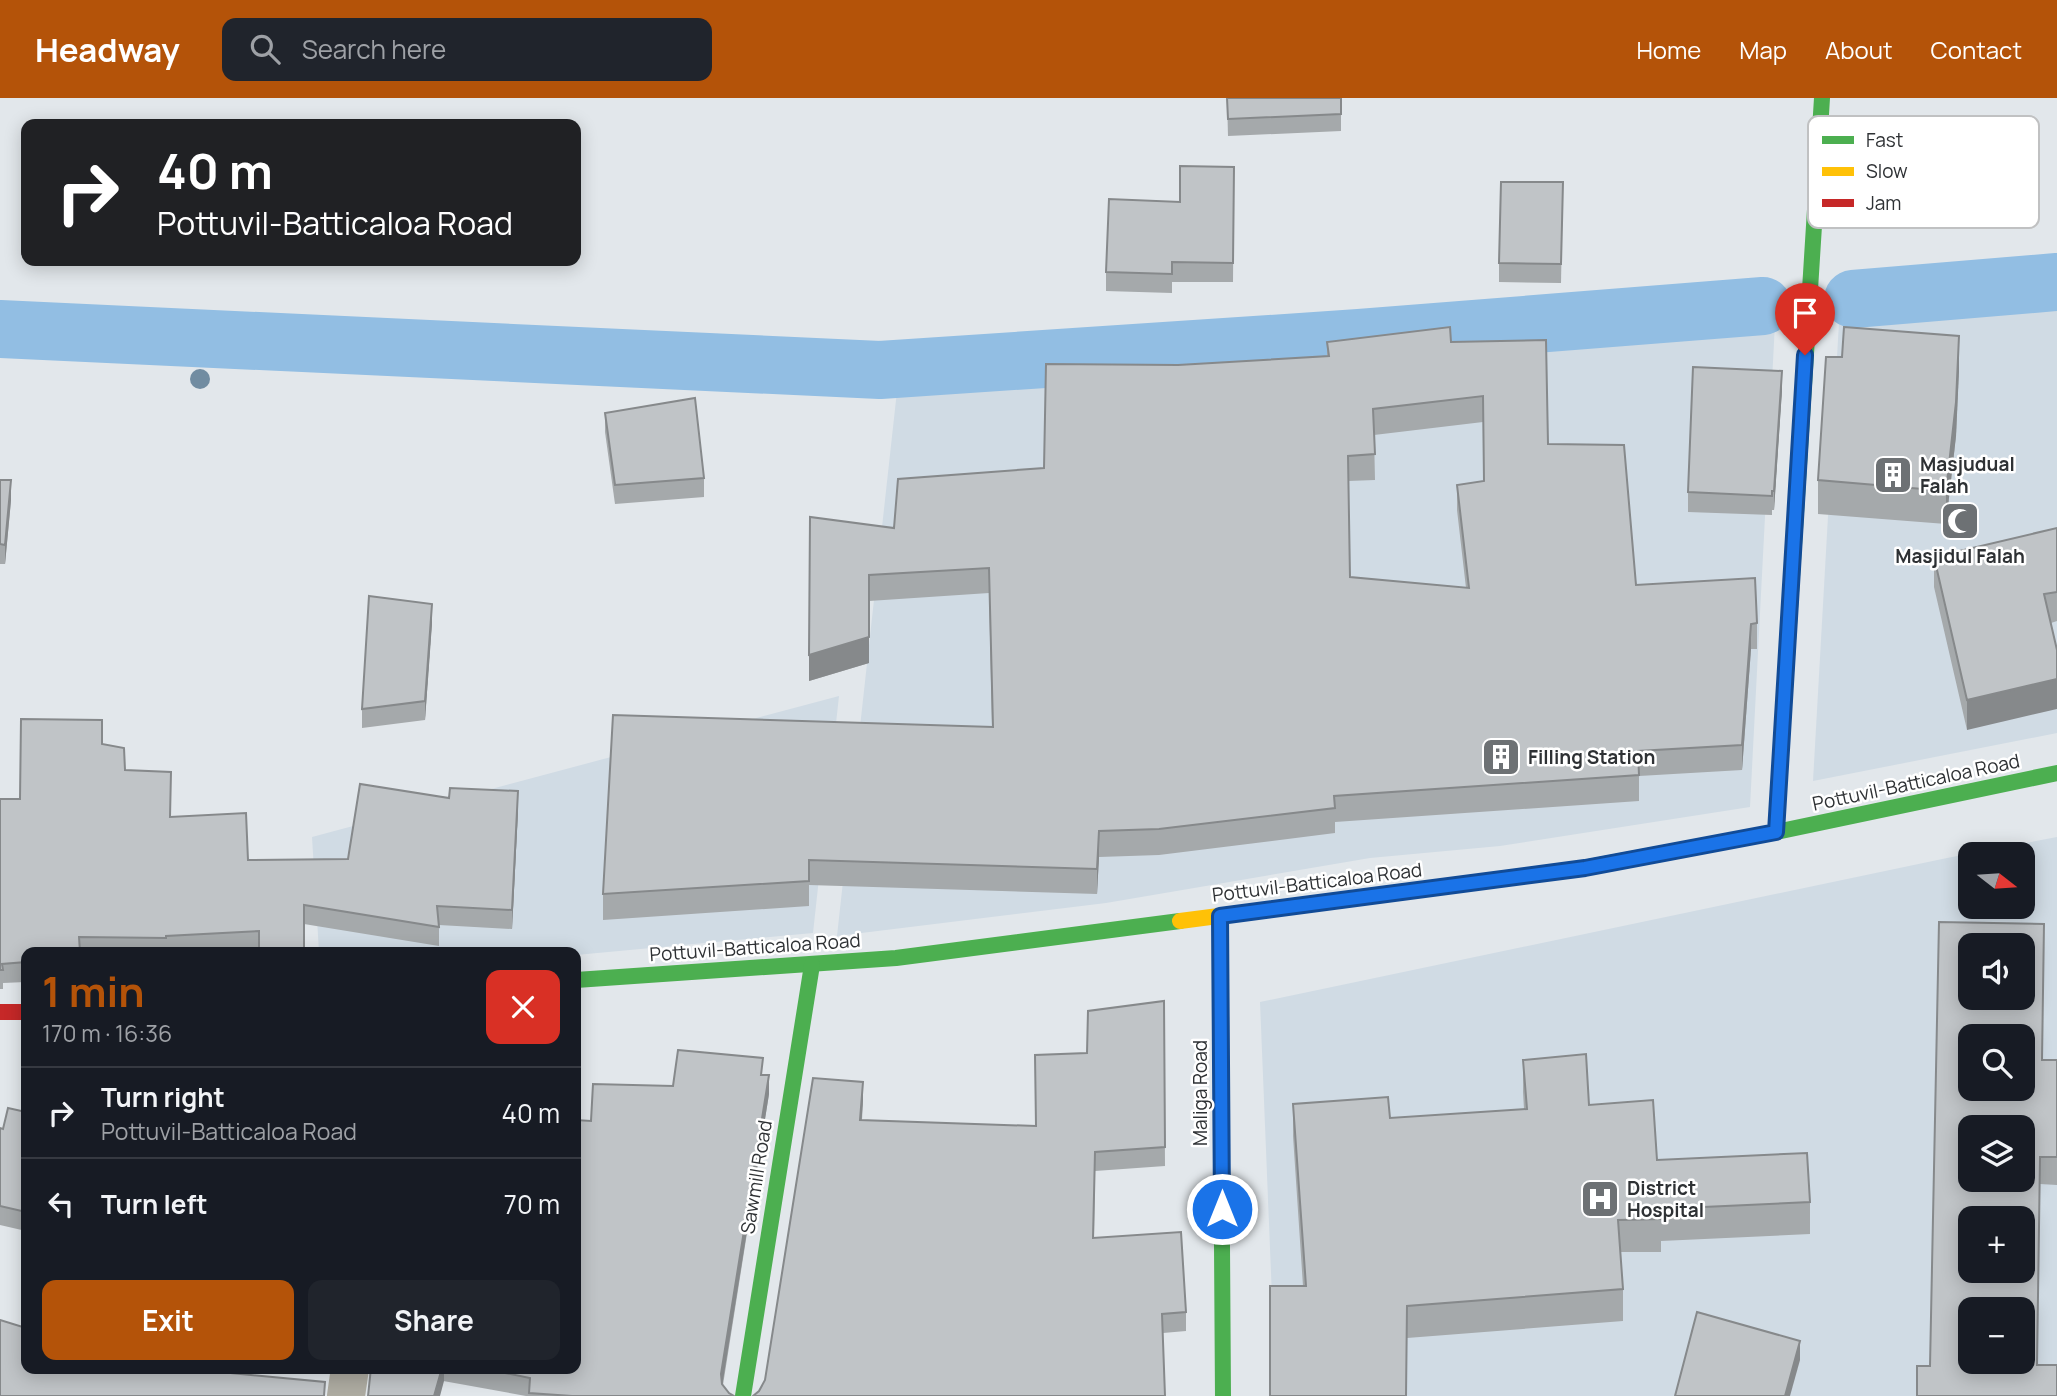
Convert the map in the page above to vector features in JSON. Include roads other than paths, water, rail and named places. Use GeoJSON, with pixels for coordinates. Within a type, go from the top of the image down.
{"type":"FeatureCollection","features":[{"type":"Feature","properties":{"kind":"main road"},"geometry":{"type":"LineString","coordinates":[[1821,116],[1822,98]]}},
{"type":"Feature","properties":{"kind":"main road"},"geometry":{"type":"LineString","coordinates":[[1776,832],[1814,228]]}},
{"type":"Feature","properties":{"kind":"main road","name":"Pottuvil-Batticaloa Road"},"geometry":{"type":"LineString","coordinates":[[581,981],[896,958],[1585,868],[1776,832],[2057,773]]}},
{"type":"Feature","properties":{"kind":"main road","name":"Maliga Road"},"geometry":{"type":"LineString","coordinates":[[1220,916],[1223,1396]]}},
{"type":"Feature","properties":{"kind":"main road","name":"Sawmill Road"},"geometry":{"type":"LineString","coordinates":[[743,1396],[812,964]]}},
{"type":"Feature","properties":{"kind":"main road"},"geometry":{"type":"LineString","coordinates":[[0,1013],[21,1012]]}},
{"type":"Feature","properties":{"kind":"street"},"geometry":{"type":"LineString","coordinates":[[346,1396],[349,1374]]}},
{"type":"Feature","properties":{"kind":"waterway"},"geometry":{"type":"LineString","coordinates":[[1853,299],[2057,282]]}},
{"type":"Feature","properties":{"kind":"waterway"},"geometry":{"type":"LineString","coordinates":[[0,329],[880,370],[1359,338],[1763,306]]}},
{"type":"Feature","properties":{"kind":"place","name":"Masjudual Falah"},"geometry":{"type":"Point","coordinates":[1893,475]}},
{"type":"Feature","properties":{"kind":"place","name":"Masjidul Falah"},"geometry":{"type":"Point","coordinates":[1960,521]}},
{"type":"Feature","properties":{"kind":"place","name":"Filling Station"},"geometry":{"type":"Point","coordinates":[1501,757]}},
{"type":"Feature","properties":{"kind":"place","name":"District Hospital"},"geometry":{"type":"Point","coordinates":[1600,1199]}}]}
